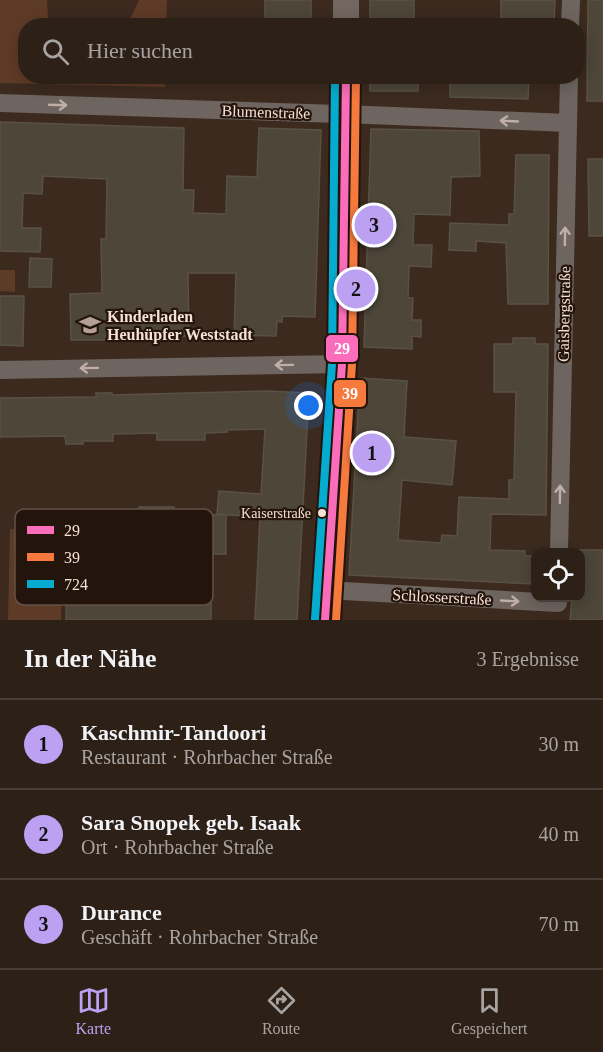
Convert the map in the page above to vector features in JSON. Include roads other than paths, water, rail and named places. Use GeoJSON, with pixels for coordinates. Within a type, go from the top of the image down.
{"type":"FeatureCollection","features":[{"type":"Feature","properties":{"kind":"main road"},"geometry":{"type":"LineString","coordinates":[[346,0],[346,18]]}},
{"type":"Feature","properties":{"kind":"main road"},"geometry":{"type":"LineString","coordinates":[[324,620],[342,364],[346,84]]}},
{"type":"Feature","properties":{"kind":"street"},"geometry":{"type":"LineString","coordinates":[[570,18],[571,0]]}},
{"type":"Feature","properties":{"kind":"street","name":"Gaisbergstraße"},"geometry":{"type":"LineString","coordinates":[[559,548],[569,84]]}},
{"type":"Feature","properties":{"kind":"street","name":"Blumenstraße"},"geometry":{"type":"LineString","coordinates":[[0,103],[568,123]]}},
{"type":"Feature","properties":{"kind":"street"},"geometry":{"type":"LineString","coordinates":[[0,370],[342,364]]}},
{"type":"Feature","properties":{"kind":"street","name":"Schlosserstraße"},"geometry":{"type":"LineString","coordinates":[[326,590],[557,607]]}},
{"type":"Feature","properties":{"kind":"place","name":"Durance"},"geometry":{"type":"Point","coordinates":[374,225]}},
{"type":"Feature","properties":{"kind":"place","name":"Sara Snopek geb. Isaak"},"geometry":{"type":"Point","coordinates":[356,289]}},
{"type":"Feature","properties":{"kind":"place","name":"Kinderladen Heuhüpfer Weststadt"},"geometry":{"type":"Point","coordinates":[90,325]}},
{"type":"Feature","properties":{"kind":"place","name":"Kaschmir-Tandoori"},"geometry":{"type":"Point","coordinates":[372,453]}},
{"type":"Feature","properties":{"kind":"place","name":"Kaiserstraße"},"geometry":{"type":"Point","coordinates":[322,513]}}]}
